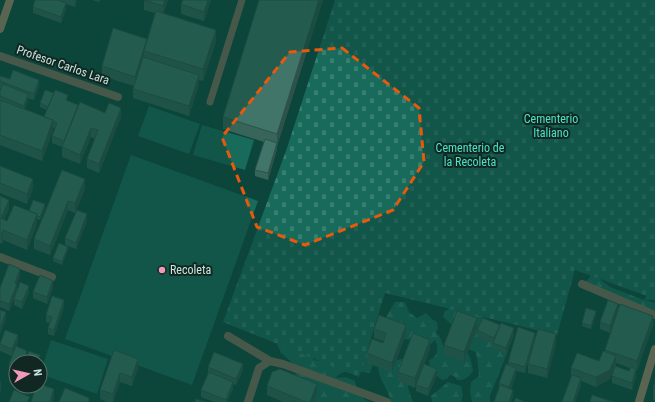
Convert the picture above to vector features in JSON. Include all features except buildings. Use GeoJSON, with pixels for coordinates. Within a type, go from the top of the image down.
{"type":"FeatureCollection","features":[{"type":"Feature","properties":{"kind":"street"},"geometry":{"type":"LineString","coordinates":[[0,29],[10,0]]}},
{"type":"Feature","properties":{"kind":"street","name":"Profesor Carlos Lara"},"geometry":{"type":"LineString","coordinates":[[0,56],[118,97]]}},
{"type":"Feature","properties":{"kind":"street"},"geometry":{"type":"LineString","coordinates":[[0,257],[52,277]]}},
{"type":"Feature","properties":{"kind":"street"},"geometry":{"type":"LineString","coordinates":[[582,284],[655,315]]}},
{"type":"Feature","properties":{"kind":"street"},"geometry":{"type":"LineString","coordinates":[[228,336],[270,361],[283,364],[387,402]]}},
{"type":"Feature","properties":{"kind":"street"},"geometry":{"type":"LineString","coordinates":[[639,402],[655,349]]}},
{"type":"Feature","properties":{"kind":"street"},"geometry":{"type":"LineString","coordinates":[[248,402],[259,368],[270,361]]}},
{"type":"Feature","properties":{"kind":"lane"},"geometry":{"type":"LineString","coordinates":[[210,102],[242,0]]}},
{"type":"Feature","properties":{"kind":"highlighted area"},"geometry":{"type":"Polygon","coordinates":[[[342,48],[419,108],[424,162],[393,210],[305,245],[257,227],[222,137],[290,52],[342,48]]]}},
{"type":"Feature","properties":{"kind":"green space","name":"Cementerio de la Recoleta"},"geometry":{"type":"Polygon","coordinates":[[[335,0],[655,0],[655,299],[575,270],[557,335],[385,293],[359,377],[223,322],[286,151],[335,0]]]}},
{"type":"Feature","properties":{"kind":"green space"},"geometry":{"type":"Polygon","coordinates":[[[149,106],[200,124],[189,154],[138,136],[149,106]]]}},
{"type":"Feature","properties":{"kind":"green space"},"geometry":{"type":"Polygon","coordinates":[[[202,125],[254,140],[245,170],[193,155],[202,125]]]}},
{"type":"Feature","properties":{"kind":"green space","name":"Recoleta"},"geometry":{"type":"Polygon","coordinates":[[[131,155],[258,201],[192,385],[65,339],[131,155]]]}},
{"type":"Feature","properties":{"kind":"green space"},"geometry":{"type":"Polygon","coordinates":[[[593,274],[610,287],[644,300],[655,282],[655,300],[645,300],[655,303],[655,313],[620,303],[584,283],[593,274]]]}},
{"type":"Feature","properties":{"kind":"green space"},"geometry":{"type":"Polygon","coordinates":[[[395,302],[405,302],[409,312],[417,318],[426,313],[437,322],[438,328],[436,333],[439,335],[448,355],[466,350],[471,360],[473,371],[470,375],[464,379],[457,380],[454,376],[450,375],[447,379],[442,380],[430,370],[429,360],[434,357],[437,352],[435,340],[427,346],[418,341],[397,338],[386,325],[387,315],[395,302]]]}},
{"type":"Feature","properties":{"kind":"green space"},"geometry":{"type":"Polygon","coordinates":[[[452,306],[484,312],[482,322],[506,346],[508,351],[490,396],[490,402],[472,402],[470,391],[471,382],[479,376],[477,357],[475,352],[470,350],[464,336],[443,317],[444,312],[452,306]]]}},
{"type":"Feature","properties":{"kind":"green space"},"geometry":{"type":"Polygon","coordinates":[[[296,335],[314,360],[324,362],[361,342],[371,345],[373,364],[370,373],[347,371],[343,372],[336,378],[346,377],[355,381],[356,389],[359,394],[370,402],[297,402],[295,376],[297,367],[281,353],[277,344],[296,335]]]}},
{"type":"Feature","properties":{"kind":"green space"},"geometry":{"type":"Polygon","coordinates":[[[51,340],[108,359],[97,394],[48,377],[48,354],[46,354],[51,340]]]}},
{"type":"Feature","properties":{"kind":"green space"},"geometry":{"type":"Polygon","coordinates":[[[402,359],[406,362],[407,382],[413,402],[391,402],[378,371],[378,366],[402,359]]]}},
{"type":"Feature","properties":{"kind":"green space"},"geometry":{"type":"Polygon","coordinates":[[[448,382],[461,386],[463,395],[461,402],[432,402],[431,396],[448,382]]]}},
{"type":"Feature","properties":{"kind":"place","name":"Recoleta"},"geometry":{"type":"Point","coordinates":[162,270]}},
{"type":"Feature","properties":{"kind":"park label","name":"Cementerio Italiano"},"geometry":{"type":"Point","coordinates":[551,126]}}]}
